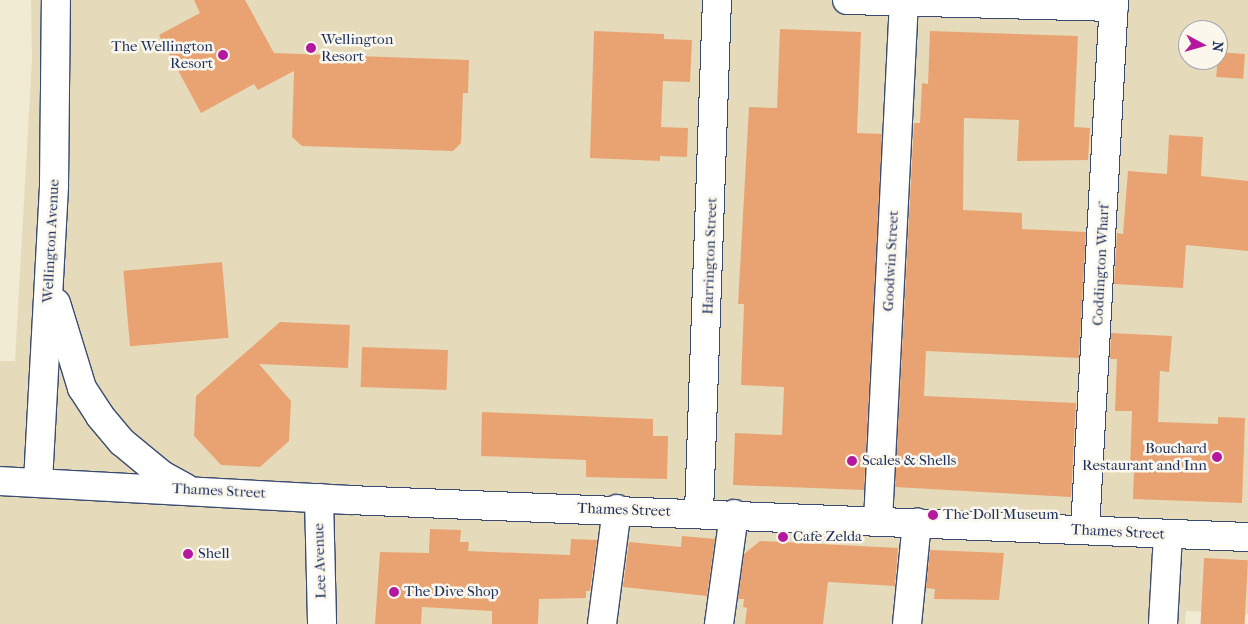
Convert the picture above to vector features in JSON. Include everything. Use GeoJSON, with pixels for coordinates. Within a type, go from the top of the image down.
{"type":"FeatureCollection","features":[{"type":"Feature","properties":{"kind":"street","name":"Wellington Avenue"},"geometry":{"type":"LineString","coordinates":[[38,482],[56,147],[56,0]]}},
{"type":"Feature","properties":{"kind":"street","name":"Harrington Street"},"geometry":{"type":"LineString","coordinates":[[699,512],[717,0]]}},
{"type":"Feature","properties":{"kind":"street"},"geometry":{"type":"LineString","coordinates":[[847,0],[1114,3]]}},
{"type":"Feature","properties":{"kind":"street","name":"Goodwin Street"},"geometry":{"type":"LineString","coordinates":[[878,521],[904,2]]}},
{"type":"Feature","properties":{"kind":"street","name":"Coddington Wharf"},"geometry":{"type":"LineString","coordinates":[[1085,530],[1114,3]]}},
{"type":"Feature","properties":{"kind":"street"},"geometry":{"type":"LineString","coordinates":[[50,280],[82,388],[122,442],[162,474],[186,489]]}},
{"type":"Feature","properties":{"kind":"street","name":"Thames Street"},"geometry":{"type":"LineString","coordinates":[[0,481],[186,489],[319,498],[699,512],[1248,537]]}},
{"type":"Feature","properties":{"kind":"street","name":"Lee Avenue"},"geometry":{"type":"LineString","coordinates":[[319,498],[322,624]]}},
{"type":"Feature","properties":{"kind":"street"},"geometry":{"type":"LineString","coordinates":[[602,624],[617,509]]}},
{"type":"Feature","properties":{"kind":"street"},"geometry":{"type":"LineString","coordinates":[[718,624],[734,514]]}},
{"type":"Feature","properties":{"kind":"street"},"geometry":{"type":"LineString","coordinates":[[907,624],[917,522]]}},
{"type":"Feature","properties":{"kind":"street"},"geometry":{"type":"LineString","coordinates":[[1163,624],[1168,534]]}},
{"type":"Feature","properties":{"kind":"shaded area"},"geometry":{"type":"Polygon","coordinates":[[[31,0],[1248,0],[1248,614],[1186,611],[1185,624],[0,624],[0,361],[15,361],[32,59],[31,0]]]}},
{"type":"Feature","properties":{"kind":"building"},"geometry":{"type":"Polygon","coordinates":[[[194,0],[245,0],[274,53],[469,60],[468,93],[463,93],[461,143],[453,151],[302,146],[292,137],[294,71],[258,90],[254,84],[201,113],[159,35],[200,13],[194,0]]]}},
{"type":"Feature","properties":{"kind":"building"},"geometry":{"type":"Polygon","coordinates":[[[780,29],[861,32],[857,133],[882,134],[864,490],[733,485],[735,433],[782,435],[784,387],[741,385],[744,304],[738,304],[749,107],[777,108],[780,29]]]}},
{"type":"Feature","properties":{"kind":"building"},"geometry":{"type":"Polygon","coordinates":[[[594,31],[664,34],[664,39],[692,40],[690,82],[663,81],[661,127],[688,128],[687,157],[660,156],[660,161],[590,158],[594,31]]]}},
{"type":"Feature","properties":{"kind":"building"},"geometry":{"type":"Polygon","coordinates":[[[930,31],[1078,36],[1074,127],[1090,128],[1088,160],[1017,161],[1019,120],[964,118],[963,210],[1022,213],[1022,229],[1086,232],[1079,358],[926,351],[924,396],[1076,403],[1071,497],[895,487],[914,123],[920,123],[922,83],[928,84],[930,31]]]}},
{"type":"Feature","properties":{"kind":"building"},"geometry":{"type":"Polygon","coordinates":[[[1228,53],[1245,54],[1243,79],[1216,77],[1217,70],[1228,70],[1228,53]]]}},
{"type":"Feature","properties":{"kind":"building"},"geometry":{"type":"Polygon","coordinates":[[[1169,135],[1203,137],[1201,176],[1248,181],[1248,251],[1186,245],[1183,288],[1114,284],[1117,233],[1123,234],[1128,171],[1167,174],[1169,135]]]}},
{"type":"Feature","properties":{"kind":"building"},"geometry":{"type":"Polygon","coordinates":[[[222,262],[229,338],[130,346],[123,271],[222,262]]]}},
{"type":"Feature","properties":{"kind":"building"},"geometry":{"type":"Polygon","coordinates":[[[280,322],[350,325],[348,368],[259,364],[291,401],[289,441],[260,467],[221,465],[194,436],[196,396],[280,322]]]}},
{"type":"Feature","properties":{"kind":"building"},"geometry":{"type":"Polygon","coordinates":[[[1111,333],[1172,336],[1169,372],[1160,371],[1158,422],[1218,424],[1218,417],[1245,418],[1242,503],[1133,499],[1134,469],[1130,469],[1132,411],[1115,411],[1117,359],[1110,359],[1111,333]]]}},
{"type":"Feature","properties":{"kind":"building"},"geometry":{"type":"Polygon","coordinates":[[[362,347],[448,350],[447,390],[361,387],[362,347]]]}},
{"type":"Feature","properties":{"kind":"building"},"geometry":{"type":"Polygon","coordinates":[[[482,412],[653,419],[653,436],[668,436],[667,479],[586,477],[586,460],[481,456],[482,412]]]}},
{"type":"Feature","properties":{"kind":"building"},"geometry":{"type":"Polygon","coordinates":[[[430,529],[461,530],[460,542],[469,542],[468,551],[570,555],[571,539],[597,540],[590,591],[586,591],[586,598],[539,599],[538,624],[492,624],[492,611],[422,607],[421,624],[375,624],[380,552],[429,553],[430,529]]]}},
{"type":"Feature","properties":{"kind":"building"},"geometry":{"type":"Polygon","coordinates":[[[682,536],[715,539],[707,596],[623,587],[629,542],[681,547],[682,536]]]}},
{"type":"Feature","properties":{"kind":"building"},"geometry":{"type":"Polygon","coordinates":[[[760,541],[898,548],[895,586],[828,582],[823,624],[745,624],[747,608],[743,607],[744,599],[738,599],[744,554],[760,541]]]}},
{"type":"Feature","properties":{"kind":"building"},"geometry":{"type":"Polygon","coordinates":[[[930,550],[1004,553],[999,600],[934,599],[935,589],[926,588],[930,550]]]}},
{"type":"Feature","properties":{"kind":"building"},"geometry":{"type":"Polygon","coordinates":[[[1204,558],[1248,560],[1245,624],[1201,624],[1204,558]]]}},
{"type":"Feature","properties":{"kind":"place","name":"Wellington Resort"},"geometry":{"type":"Point","coordinates":[311,48]}},
{"type":"Feature","properties":{"kind":"place","name":"The Wellington Resort"},"geometry":{"type":"Point","coordinates":[223,55]}},
{"type":"Feature","properties":{"kind":"place","name":"Bouchard Restaurant and Inn"},"geometry":{"type":"Point","coordinates":[1217,457]}},
{"type":"Feature","properties":{"kind":"place","name":"Scales & Shells"},"geometry":{"type":"Point","coordinates":[852,461]}},
{"type":"Feature","properties":{"kind":"place","name":"The Doll Museum"},"geometry":{"type":"Point","coordinates":[933,515]}},
{"type":"Feature","properties":{"kind":"place","name":"Cafe Zelda"},"geometry":{"type":"Point","coordinates":[783,537]}},
{"type":"Feature","properties":{"kind":"place","name":"Shell"},"geometry":{"type":"Point","coordinates":[188,554]}},
{"type":"Feature","properties":{"kind":"place","name":"The Dive Shop"},"geometry":{"type":"Point","coordinates":[394,592]}}]}
